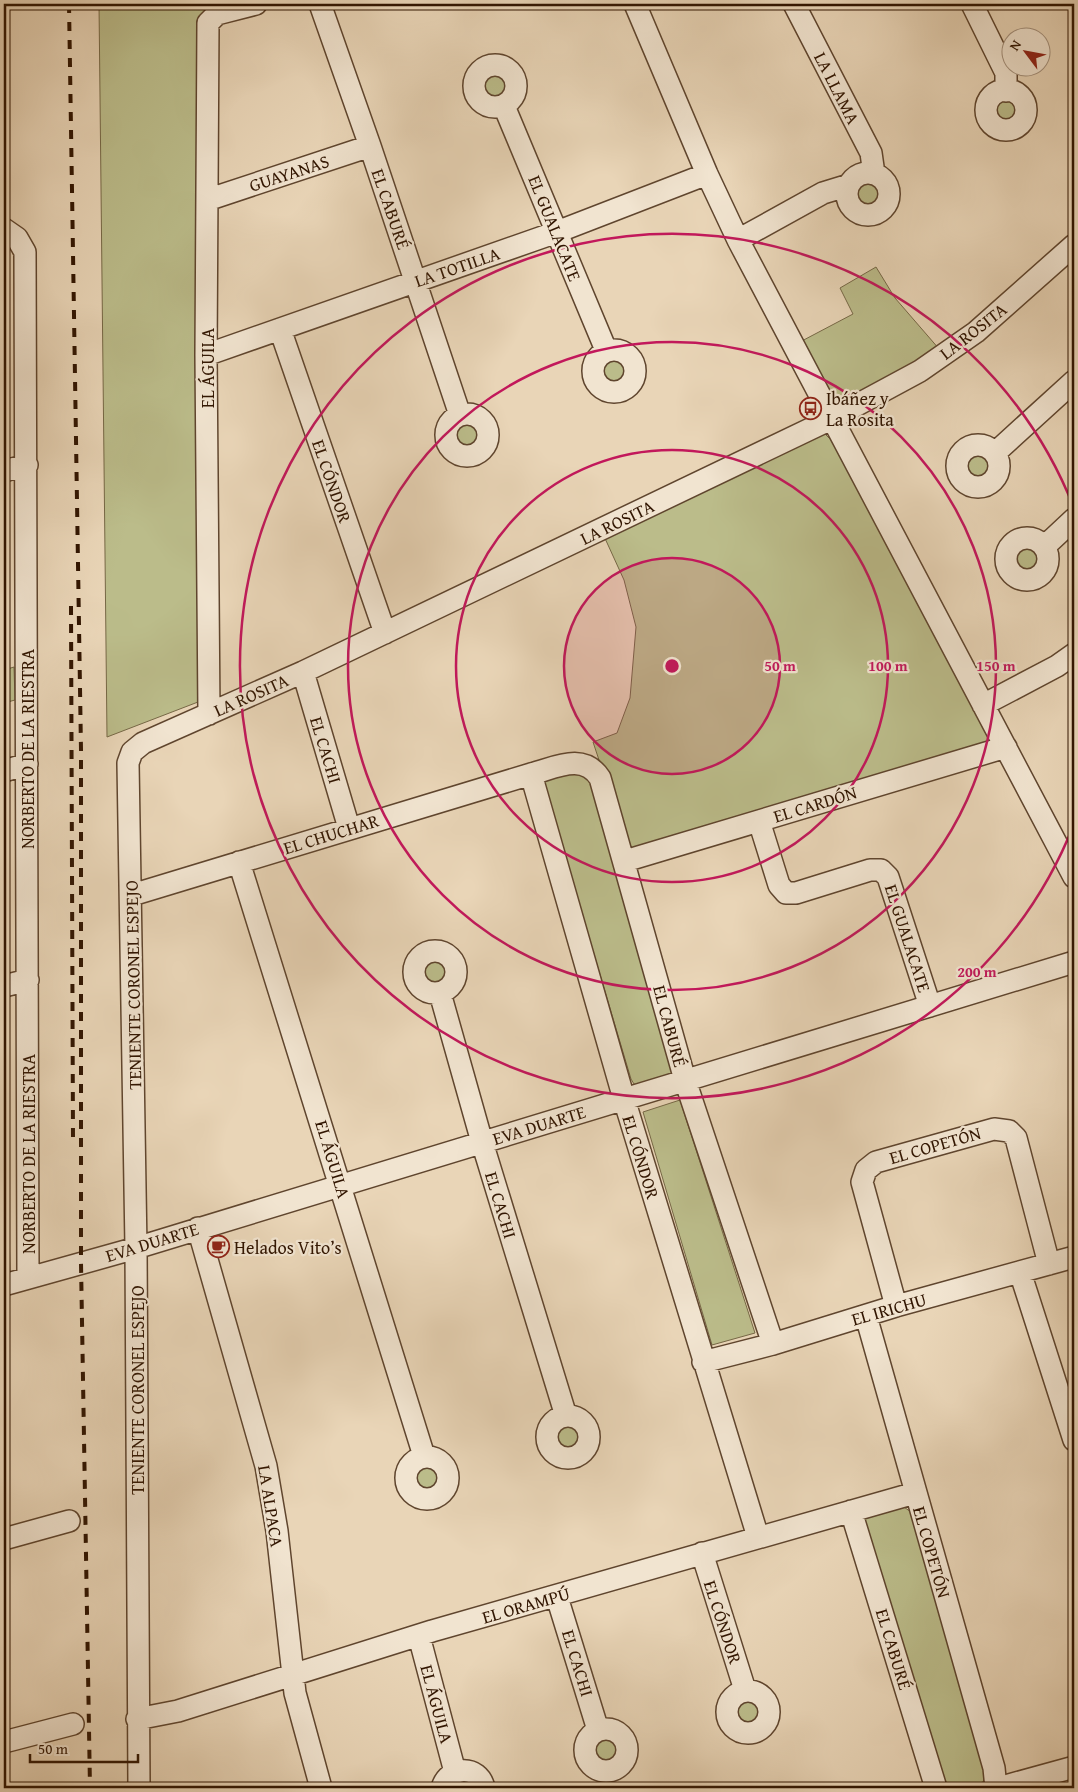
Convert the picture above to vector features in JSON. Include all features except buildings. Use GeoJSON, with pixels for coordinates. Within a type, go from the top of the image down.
{"type":"FeatureCollection","features":[{"type":"Feature","properties":{"kind":"street","name":"EL ÁGUILA"},"geometry":{"type":"LineString","coordinates":[[209,714],[206,355],[208,23],[217,14],[256,4]]}},
{"type":"Feature","properties":{"kind":"street","name":"EL CABURÉ"},"geometry":{"type":"LineString","coordinates":[[320,4],[416,281],[460,415]]}},
{"type":"Feature","properties":{"kind":"street"},"geometry":{"type":"LineString","coordinates":[[635,4],[707,174],[738,240],[1074,877]]}},
{"type":"Feature","properties":{"kind":"street","name":"LA LLAMA"},"geometry":{"type":"LineString","coordinates":[[794,4],[871,153],[874,174]]}},
{"type":"Feature","properties":{"kind":"street"},"geometry":{"type":"LineString","coordinates":[[972,4],[1006,73],[1006,91]]}},
{"type":"Feature","properties":{"kind":"street","name":"EL GUALACATE"},"geometry":{"type":"LineString","coordinates":[[504,106],[606,350]]}},
{"type":"Feature","properties":{"kind":"street","name":"GUAYANAS"},"geometry":{"type":"LineString","coordinates":[[207,200],[370,146]]}},
{"type":"Feature","properties":{"kind":"street","name":"LA TOTILLA"},"geometry":{"type":"LineString","coordinates":[[206,355],[557,232],[707,174]]}},
{"type":"Feature","properties":{"kind":"street"},"geometry":{"type":"LineString","coordinates":[[738,240],[823,193],[849,185],[861,174],[874,174],[886,181],[889,189],[889,199],[885,207],[878,213],[869,215],[853,209],[847,194],[849,185]]}},
{"type":"Feature","properties":{"kind":"street","name":"NORBERTO DE LA RIESTRA"},"geometry":{"type":"LineString","coordinates":[[4,229],[17,238],[25,252],[28,1278]]}},
{"type":"Feature","properties":{"kind":"street","name":"LA ROSITA"},"geometry":{"type":"LineString","coordinates":[[132,752],[143,743],[303,672],[831,419],[938,359],[976,332],[1071,255]]}},
{"type":"Feature","properties":{"kind":"street","name":"EL CÓNDOR"},"geometry":{"type":"LineString","coordinates":[[280,329],[385,633]]}},
{"type":"Feature","properties":{"kind":"street"},"geometry":{"type":"LineString","coordinates":[[995,453],[1074,381]]}},
{"type":"Feature","properties":{"kind":"street"},"geometry":{"type":"LineString","coordinates":[[4,471],[27,464]]}},
{"type":"Feature","properties":{"kind":"street"},"geometry":{"type":"LineString","coordinates":[[1044,547],[1074,519]]}},
{"type":"Feature","properties":{"kind":"street"},"geometry":{"type":"LineString","coordinates":[[983,705],[1056,666],[1074,654]]}},
{"type":"Feature","properties":{"kind":"street","name":"EL CACHI"},"geometry":{"type":"LineString","coordinates":[[303,672],[349,828]]}},
{"type":"Feature","properties":{"kind":"street","name":"EL CARDÓN"},"geometry":{"type":"LineString","coordinates":[[625,861],[1006,747]]}},
{"type":"Feature","properties":{"kind":"street","name":"TENIENTE CORONEL ESPEJO"},"geometry":{"type":"LineString","coordinates":[[132,752],[128,763],[132,895],[136,1248],[137,1719],[139,1788]]}},
{"type":"Feature","properties":{"kind":"street","name":"EL CABURÉ"},"geometry":{"type":"LineString","coordinates":[[531,774],[572,763],[581,763],[595,771],[600,778],[625,861],[685,1080],[773,1344]]}},
{"type":"Feature","properties":{"kind":"street"},"geometry":{"type":"LineString","coordinates":[[4,771],[27,764]]}},
{"type":"Feature","properties":{"kind":"street","name":"EL CÓNDOR"},"geometry":{"type":"LineString","coordinates":[[531,774],[624,1099],[758,1537]]}},
{"type":"Feature","properties":{"kind":"street","name":"EL CHUCHAR"},"geometry":{"type":"LineString","coordinates":[[132,895],[531,774]]}},
{"type":"Feature","properties":{"kind":"street","name":"EL GUALACATE"},"geometry":{"type":"LineString","coordinates":[[758,821],[778,885],[786,893],[796,893],[870,870],[881,870],[888,877],[930,1006]]}},
{"type":"Feature","properties":{"kind":"street","name":"EL ÁGUILA"},"geometry":{"type":"LineString","coordinates":[[239,862],[424,1456]]}},
{"type":"Feature","properties":{"kind":"street","name":"EVA DUARTE"},"geometry":{"type":"LineString","coordinates":[[4,1285],[136,1248],[1074,962]]}},
{"type":"Feature","properties":{"kind":"street"},"geometry":{"type":"LineString","coordinates":[[4,986],[28,980]]}},
{"type":"Feature","properties":{"kind":"street","name":"EL CACHI"},"geometry":{"type":"LineString","coordinates":[[440,993],[482,1142],[566,1416]]}},
{"type":"Feature","properties":{"kind":"street","name":"EL COPETÓN"},"geometry":{"type":"LineString","coordinates":[[896,1306],[862,1182],[866,1170],[876,1162],[994,1129],[1003,1129],[1016,1138],[1049,1264]]}},
{"type":"Feature","properties":{"kind":"street","name":"LA ALPACA"},"geometry":{"type":"LineString","coordinates":[[198,1228],[266,1466],[277,1531],[295,1693],[321,1788]]}},
{"type":"Feature","properties":{"kind":"street","name":"EL IRICHU"},"geometry":{"type":"LineString","coordinates":[[703,1362],[773,1344],[896,1306],[1074,1257]]}},
{"type":"Feature","properties":{"kind":"street"},"geometry":{"type":"LineString","coordinates":[[1020,1272],[1074,1440]]}},
{"type":"Feature","properties":{"kind":"street","name":"EL COPETÓN"},"geometry":{"type":"LineString","coordinates":[[866,1316],[994,1768],[997,1788]]}},
{"type":"Feature","properties":{"kind":"street","name":"EL ORAMPÚ"},"geometry":{"type":"LineString","coordinates":[[137,1719],[178,1711],[419,1636],[915,1493]]}},
{"type":"Feature","properties":{"kind":"street","name":"EL CABURÉ"},"geometry":{"type":"LineString","coordinates":[[851,1511],[936,1788]]}},
{"type":"Feature","properties":{"kind":"street"},"geometry":{"type":"LineString","coordinates":[[4,1540],[69,1521]]}},
{"type":"Feature","properties":{"kind":"street","name":"EL CÓNDOR"},"geometry":{"type":"LineString","coordinates":[[702,1553],[745,1690]]}},
{"type":"Feature","properties":{"kind":"street","name":"EL CACHI"},"geometry":{"type":"LineString","coordinates":[[557,1597],[598,1730]]}},
{"type":"Feature","properties":{"kind":"street","name":"EL ÁGUILA"},"geometry":{"type":"LineString","coordinates":[[419,1636],[455,1772]]}},
{"type":"Feature","properties":{"kind":"street"},"geometry":{"type":"LineString","coordinates":[[4,1742],[73,1724]]}},
{"type":"Feature","properties":{"kind":"street"},"geometry":{"type":"LineString","coordinates":[[997,1788],[1074,1767]]}},
{"type":"Feature","properties":{"kind":"street"},"geometry":{"type":"LineString","coordinates":[[442,1788],[444,1781],[455,1772],[462,1770],[475,1774],[480,1779],[484,1788]]}},
{"type":"Feature","properties":{"kind":"green space"},"geometry":{"type":"Polygon","coordinates":[[[99,4],[231,4],[202,16],[197,25],[198,702],[107,737],[99,4]]]}},
{"type":"Feature","properties":{"kind":"green space"},"geometry":{"type":"Polygon","coordinates":[[[495,74],[500,75],[506,81],[506,91],[500,97],[495,98],[490,97],[484,91],[483,86],[484,81],[490,75],[495,74]]]}},
{"type":"Feature","properties":{"kind":"green space"},"geometry":{"type":"Polygon","coordinates":[[[1006,98],[1011,99],[1017,105],[1017,115],[1011,121],[1006,122],[1001,121],[995,115],[994,110],[995,105],[1001,99],[1006,98]]]}},
{"type":"Feature","properties":{"kind":"green space"},"geometry":{"type":"Polygon","coordinates":[[[869,183],[874,184],[880,190],[880,200],[874,206],[869,207],[864,206],[858,200],[857,195],[858,190],[864,184],[869,183]]]}},
{"type":"Feature","properties":{"kind":"green space"},"geometry":{"type":"Polygon","coordinates":[[[876,267],[895,298],[940,350],[836,407],[798,343],[853,314],[840,288],[876,267]]]}},
{"type":"Feature","properties":{"kind":"green space"},"geometry":{"type":"Polygon","coordinates":[[[613,358],[618,359],[624,365],[624,375],[618,381],[613,382],[608,381],[602,375],[601,370],[602,365],[608,359],[613,358]]]}},
{"type":"Feature","properties":{"kind":"green space"},"geometry":{"type":"Polygon","coordinates":[[[468,422],[473,423],[479,429],[479,439],[473,445],[468,446],[463,445],[457,439],[456,434],[457,429],[463,423],[468,422]]]}},
{"type":"Feature","properties":{"kind":"green space"},"geometry":{"type":"Polygon","coordinates":[[[824,433],[831,440],[987,728],[990,742],[636,848],[628,847],[593,742],[617,733],[630,698],[636,627],[624,580],[603,534],[824,433]]]}},
{"type":"Feature","properties":{"kind":"green space"},"geometry":{"type":"Polygon","coordinates":[[[978,454],[983,455],[989,461],[989,471],[983,477],[978,478],[973,477],[967,471],[966,466],[967,461],[973,455],[978,454]]]}},
{"type":"Feature","properties":{"kind":"green space"},"geometry":{"type":"Polygon","coordinates":[[[1028,547],[1033,548],[1039,554],[1039,564],[1033,570],[1028,571],[1023,570],[1017,564],[1016,559],[1017,554],[1023,548],[1028,547]]]}},
{"type":"Feature","properties":{"kind":"green space"},"geometry":{"type":"Polygon","coordinates":[[[14,667],[15,700],[4,703],[4,670],[14,667]]]}},
{"type":"Feature","properties":{"kind":"green space"},"geometry":{"type":"Polygon","coordinates":[[[587,771],[677,1068],[663,1079],[645,1085],[634,1084],[631,1079],[545,790],[545,783],[549,778],[587,771]]]}},
{"type":"Feature","properties":{"kind":"green space"},"geometry":{"type":"Polygon","coordinates":[[[435,960],[440,961],[446,967],[446,977],[440,983],[435,984],[430,983],[424,977],[423,972],[424,967],[430,961],[435,960]]]}},
{"type":"Feature","properties":{"kind":"green space"},"geometry":{"type":"Polygon","coordinates":[[[680,1100],[755,1333],[712,1345],[643,1112],[680,1100]]]}},
{"type":"Feature","properties":{"kind":"green space"},"geometry":{"type":"Polygon","coordinates":[[[8,1168],[10,1275],[4,1276],[4,1169],[8,1168]]]}},
{"type":"Feature","properties":{"kind":"green space"},"geometry":{"type":"Polygon","coordinates":[[[567,1426],[572,1427],[578,1433],[578,1443],[572,1449],[567,1450],[562,1449],[556,1443],[555,1438],[556,1433],[562,1427],[567,1426]]]}},
{"type":"Feature","properties":{"kind":"green space"},"geometry":{"type":"Polygon","coordinates":[[[426,1465],[431,1466],[437,1472],[437,1482],[431,1488],[426,1489],[421,1488],[415,1482],[414,1477],[415,1472],[421,1466],[426,1465]]]}},
{"type":"Feature","properties":{"kind":"green space"},"geometry":{"type":"Polygon","coordinates":[[[901,1505],[911,1512],[986,1774],[983,1782],[957,1788],[942,1786],[862,1516],[901,1505]]]}},
{"type":"Feature","properties":{"kind":"green space"},"geometry":{"type":"Polygon","coordinates":[[[749,1698],[754,1699],[760,1705],[760,1715],[754,1721],[749,1722],[744,1721],[738,1715],[737,1710],[738,1705],[744,1699],[749,1698]]]}},
{"type":"Feature","properties":{"kind":"green space"},"geometry":{"type":"Polygon","coordinates":[[[606,1737],[611,1738],[617,1744],[617,1754],[611,1760],[606,1761],[601,1760],[595,1754],[594,1749],[595,1744],[601,1738],[606,1737]]]}},
{"type":"Feature","properties":{"kind":"railway"},"geometry":{"type":"LineString","coordinates":[[69,4],[81,750],[81,1263],[90,1788]]}},
{"type":"Feature","properties":{"kind":"railway"},"geometry":{"type":"LineString","coordinates":[[71,606],[73,1141]]}},
{"type":"Feature","properties":{"kind":"place","name":"Ibáñez y La Rosita"},"geometry":{"type":"Point","coordinates":[810,408]}},
{"type":"Feature","properties":{"kind":"place","name":"Helados Vito’s"},"geometry":{"type":"Point","coordinates":[218,1247]}}]}
